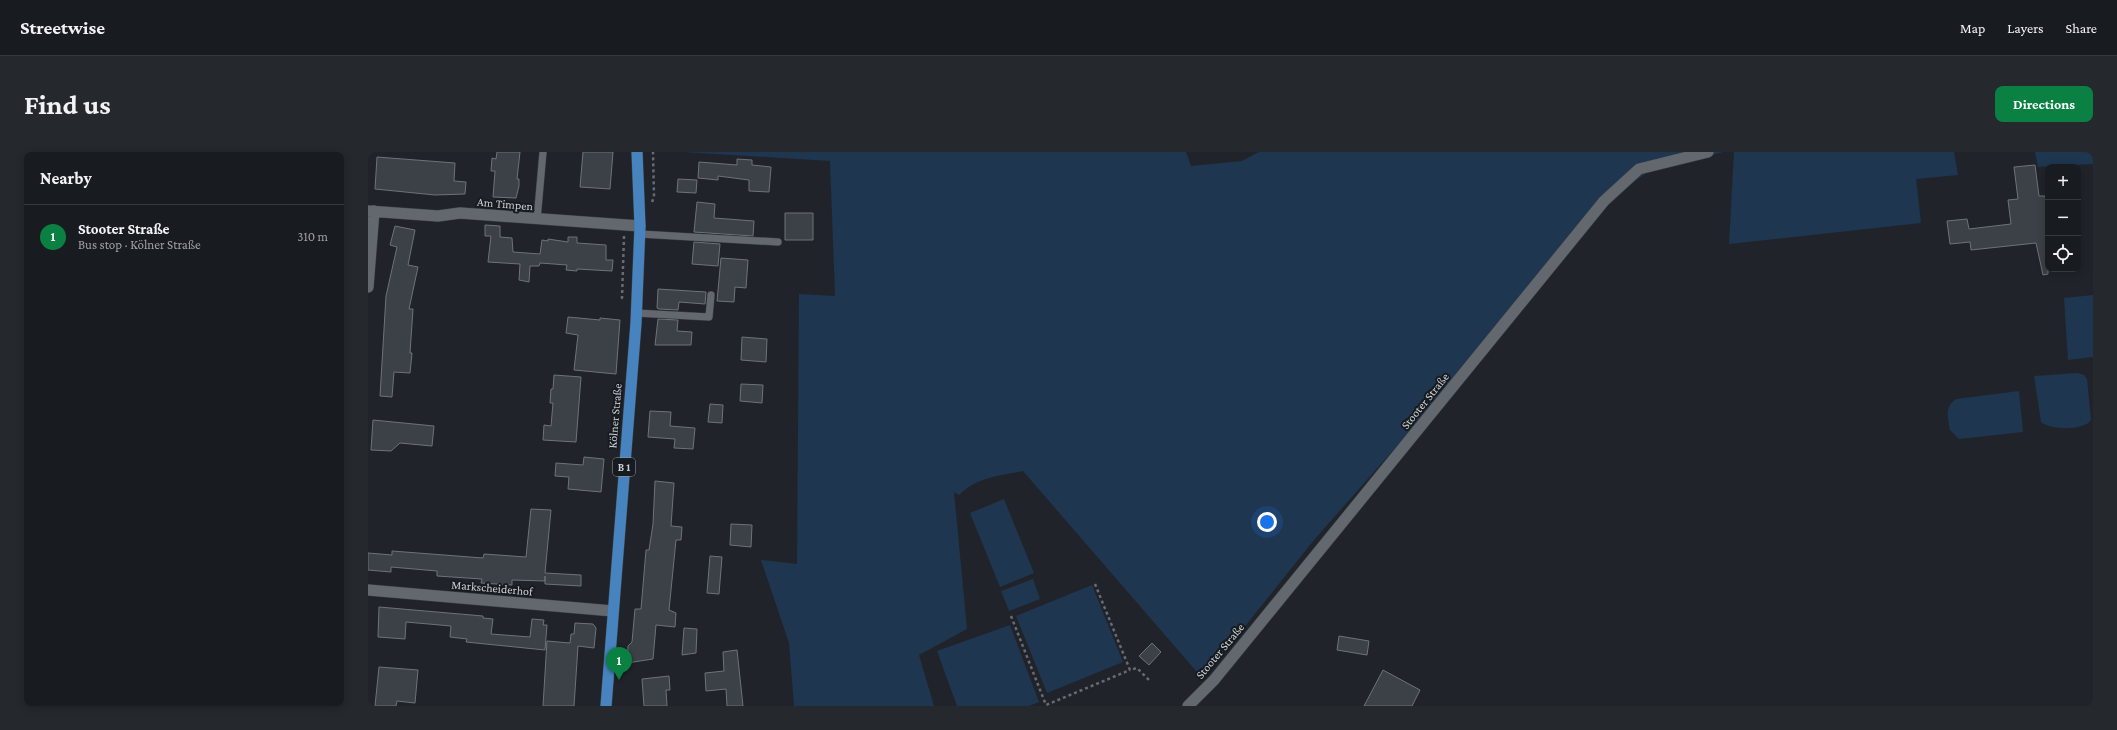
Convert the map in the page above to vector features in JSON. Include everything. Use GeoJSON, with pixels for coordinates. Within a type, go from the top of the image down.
{"type":"FeatureCollection","features":[{"type":"Feature","properties":{"kind":"main road","name":"Kölner Straße"},"geometry":{"type":"LineString","coordinates":[[606,706],[636,313],[640,230],[638,152]]}},
{"type":"Feature","properties":{"kind":"street","name":"Stooter Straße"},"geometry":{"type":"LineString","coordinates":[[1188,706],[1214,680],[1604,201],[1640,169],[1708,152]]}},
{"type":"Feature","properties":{"kind":"street","name":"Am Timpen"},"geometry":{"type":"LineString","coordinates":[[371,211],[438,216],[460,213],[640,230]]}},
{"type":"Feature","properties":{"kind":"street"},"geometry":{"type":"LineString","coordinates":[[368,287],[371,211]]}},
{"type":"Feature","properties":{"kind":"street","name":"Markscheiderhof"},"geometry":{"type":"LineString","coordinates":[[368,590],[613,611]]}},
{"type":"Feature","properties":{"kind":"lane"},"geometry":{"type":"LineString","coordinates":[[537,220],[543,152]]}},
{"type":"Feature","properties":{"kind":"lane"},"geometry":{"type":"LineString","coordinates":[[640,230],[778,242]]}},
{"type":"Feature","properties":{"kind":"lane"},"geometry":{"type":"LineString","coordinates":[[636,313],[709,317],[711,295]]}},
{"type":"Feature","properties":{"kind":"path"},"geometry":{"type":"LineString","coordinates":[[1095,584],[1130,670]]}},
{"type":"Feature","properties":{"kind":"path"},"geometry":{"type":"LineString","coordinates":[[1011,616],[1046,705],[1137,668],[1150,681]]}},
{"type":"Feature","properties":{"kind":"shaded area"},"geometry":{"type":"Polygon","coordinates":[[[683,152],[1186,152],[1191,166],[1242,161],[1259,152],[1723,152],[1648,172],[1622,190],[1579,236],[1538,286],[1314,540],[1203,679],[1023,471],[989,478],[973,484],[959,495],[954,492],[967,629],[919,655],[934,706],[794,706],[789,643],[761,560],[797,564],[799,294],[835,296],[830,161],[683,152]]]}},
{"type":"Feature","properties":{"kind":"shaded area"},"geometry":{"type":"Polygon","coordinates":[[[1734,152],[1954,152],[1958,175],[1916,179],[1921,223],[1729,244],[1734,152]]]}},
{"type":"Feature","properties":{"kind":"shaded area"},"geometry":{"type":"Polygon","coordinates":[[[2035,152],[2093,152],[2093,164],[2045,164],[2045,167],[2038,167],[2035,152]]]}},
{"type":"Feature","properties":{"kind":"shaded area"},"geometry":{"type":"Polygon","coordinates":[[[2093,295],[2093,357],[2068,360],[2064,298],[2093,295]]]}},
{"type":"Feature","properties":{"kind":"shaded area"},"geometry":{"type":"Polygon","coordinates":[[[2077,373],[2084,375],[2087,379],[2091,420],[2087,424],[2074,428],[2059,428],[2045,425],[2041,422],[2034,376],[2077,373]]]}},
{"type":"Feature","properties":{"kind":"shaded area"},"geometry":{"type":"Polygon","coordinates":[[[2019,391],[2023,432],[1959,439],[1950,430],[1948,409],[1952,402],[1956,399],[2019,391]]]}},
{"type":"Feature","properties":{"kind":"shaded area"},"geometry":{"type":"Polygon","coordinates":[[[1004,499],[1034,573],[1000,587],[970,513],[1004,499]]]}},
{"type":"Feature","properties":{"kind":"shaded area"},"geometry":{"type":"Polygon","coordinates":[[[1033,579],[1040,599],[1009,611],[1001,591],[1033,579]]]}},
{"type":"Feature","properties":{"kind":"shaded area"},"geometry":{"type":"Polygon","coordinates":[[[1092,585],[1123,662],[1047,693],[1016,616],[1092,585]]]}},
{"type":"Feature","properties":{"kind":"shaded area"},"geometry":{"type":"Polygon","coordinates":[[[1010,625],[1039,702],[1029,706],[957,706],[937,651],[1010,625]]]}},
{"type":"Feature","properties":{"kind":"building"},"geometry":{"type":"Polygon","coordinates":[[[497,152],[520,152],[517,179],[519,179],[519,186],[516,198],[493,197],[495,171],[491,171],[492,158],[496,159],[497,152]]]}},
{"type":"Feature","properties":{"kind":"building"},"geometry":{"type":"Polygon","coordinates":[[[583,152],[613,152],[610,189],[580,187],[583,152]]]}},
{"type":"Feature","properties":{"kind":"building"},"geometry":{"type":"Polygon","coordinates":[[[377,157],[455,163],[454,181],[466,182],[465,194],[435,195],[375,189],[377,157]]]}},
{"type":"Feature","properties":{"kind":"building"},"geometry":{"type":"Polygon","coordinates":[[[737,159],[752,160],[752,165],[771,167],[769,192],[749,191],[749,180],[718,176],[718,180],[698,178],[699,162],[737,165],[737,159]]]}},
{"type":"Feature","properties":{"kind":"building"},"geometry":{"type":"Polygon","coordinates":[[[2035,165],[2039,196],[2045,196],[2045,272],[2048,272],[2048,274],[2043,275],[2036,243],[1971,250],[1970,242],[1950,244],[1947,221],[1967,219],[1969,229],[2011,224],[2008,200],[2018,199],[2014,167],[2035,165]]]}},
{"type":"Feature","properties":{"kind":"building"},"geometry":{"type":"Polygon","coordinates":[[[678,179],[697,180],[696,193],[677,192],[678,179]]]}},
{"type":"Feature","properties":{"kind":"building"},"geometry":{"type":"Polygon","coordinates":[[[697,202],[715,204],[714,218],[754,221],[753,236],[694,232],[697,202]]]}},
{"type":"Feature","properties":{"kind":"building"},"geometry":{"type":"Polygon","coordinates":[[[785,213],[813,213],[813,240],[785,240],[785,213]]]}},
{"type":"Feature","properties":{"kind":"building"},"geometry":{"type":"Polygon","coordinates":[[[485,225],[500,226],[500,237],[512,238],[513,252],[540,254],[542,240],[548,241],[548,239],[568,242],[568,237],[577,237],[577,243],[606,245],[606,260],[613,260],[612,271],[577,269],[577,271],[566,270],[567,265],[540,263],[539,266],[530,266],[529,282],[519,280],[520,264],[488,262],[491,236],[485,236],[485,225]]]}},
{"type":"Feature","properties":{"kind":"building"},"geometry":{"type":"Polygon","coordinates":[[[395,226],[415,230],[408,265],[418,267],[409,309],[413,309],[410,373],[394,372],[392,397],[380,396],[386,296],[397,247],[390,245],[395,226]]]}},
{"type":"Feature","properties":{"kind":"building"},"geometry":{"type":"Polygon","coordinates":[[[694,242],[720,244],[718,266],[692,264],[694,242]]]}},
{"type":"Feature","properties":{"kind":"building"},"geometry":{"type":"Polygon","coordinates":[[[721,258],[748,260],[746,288],[735,287],[734,302],[717,301],[721,258]]]}},
{"type":"Feature","properties":{"kind":"building"},"geometry":{"type":"Polygon","coordinates":[[[658,289],[706,292],[705,304],[679,302],[678,310],[659,309],[657,308],[658,289]]]}},
{"type":"Feature","properties":{"kind":"building"},"geometry":{"type":"Polygon","coordinates":[[[568,317],[620,320],[616,374],[574,370],[578,335],[566,333],[568,317]]]}},
{"type":"Feature","properties":{"kind":"building"},"geometry":{"type":"Polygon","coordinates":[[[658,319],[678,320],[677,331],[692,332],[691,345],[655,345],[658,319]]]}},
{"type":"Feature","properties":{"kind":"building"},"geometry":{"type":"Polygon","coordinates":[[[742,337],[767,339],[766,362],[741,360],[742,337]]]}},
{"type":"Feature","properties":{"kind":"building"},"geometry":{"type":"Polygon","coordinates":[[[554,375],[581,377],[576,442],[543,440],[544,425],[551,426],[553,403],[550,403],[554,375]]]}},
{"type":"Feature","properties":{"kind":"building"},"geometry":{"type":"Polygon","coordinates":[[[741,384],[763,385],[762,403],[740,401],[741,384]]]}},
{"type":"Feature","properties":{"kind":"building"},"geometry":{"type":"Polygon","coordinates":[[[710,404],[723,405],[722,423],[708,422],[710,404]]]}},
{"type":"Feature","properties":{"kind":"building"},"geometry":{"type":"Polygon","coordinates":[[[650,411],[671,412],[670,426],[695,428],[693,449],[674,448],[675,439],[648,437],[650,411]]]}},
{"type":"Feature","properties":{"kind":"building"},"geometry":{"type":"Polygon","coordinates":[[[373,420],[434,426],[432,446],[400,443],[391,451],[371,450],[373,420]]]}},
{"type":"Feature","properties":{"kind":"building"},"geometry":{"type":"Polygon","coordinates":[[[584,457],[604,459],[601,492],[568,489],[569,477],[555,476],[556,463],[583,465],[584,457]]]}},
{"type":"Feature","properties":{"kind":"building"},"geometry":{"type":"Polygon","coordinates":[[[655,481],[674,483],[671,526],[682,527],[681,540],[676,540],[669,610],[676,613],[675,627],[656,625],[653,659],[627,663],[628,646],[632,642],[635,609],[641,609],[646,550],[649,550],[653,524],[655,481]]]}},
{"type":"Feature","properties":{"kind":"building"},"geometry":{"type":"Polygon","coordinates":[[[531,509],[551,510],[545,573],[581,575],[581,586],[545,584],[545,581],[512,580],[512,585],[481,583],[482,579],[437,576],[437,571],[391,567],[391,572],[368,570],[368,553],[392,555],[392,551],[483,558],[484,554],[526,557],[531,509]]]}},
{"type":"Feature","properties":{"kind":"building"},"geometry":{"type":"Polygon","coordinates":[[[731,524],[752,525],[751,547],[730,545],[731,524]]]}},
{"type":"Feature","properties":{"kind":"building"},"geometry":{"type":"Polygon","coordinates":[[[710,556],[722,557],[719,594],[707,593],[710,556]]]}},
{"type":"Feature","properties":{"kind":"building"},"geometry":{"type":"Polygon","coordinates":[[[379,607],[483,616],[483,618],[493,619],[491,634],[530,637],[532,619],[544,620],[543,625],[547,625],[545,650],[466,642],[467,639],[450,637],[451,626],[406,622],[405,639],[378,637],[379,607]]]}},
{"type":"Feature","properties":{"kind":"building"},"geometry":{"type":"Polygon","coordinates":[[[575,623],[593,624],[596,628],[594,648],[578,646],[574,706],[543,706],[547,641],[570,643],[571,634],[574,634],[575,623]]]}},
{"type":"Feature","properties":{"kind":"building"},"geometry":{"type":"Polygon","coordinates":[[[684,628],[697,629],[696,653],[682,655],[684,628]]]}},
{"type":"Feature","properties":{"kind":"building"},"geometry":{"type":"Polygon","coordinates":[[[1339,636],[1369,641],[1367,655],[1337,650],[1339,636]]]}},
{"type":"Feature","properties":{"kind":"building"},"geometry":{"type":"Polygon","coordinates":[[[1152,643],[1161,652],[1149,665],[1139,656],[1152,643]]]}},
{"type":"Feature","properties":{"kind":"building"},"geometry":{"type":"Polygon","coordinates":[[[737,650],[743,706],[727,706],[726,689],[706,691],[705,673],[724,671],[723,652],[737,650]]]}},
{"type":"Feature","properties":{"kind":"building"},"geometry":{"type":"Polygon","coordinates":[[[379,667],[418,670],[415,703],[397,701],[396,706],[375,706],[379,667]]]}},
{"type":"Feature","properties":{"kind":"building"},"geometry":{"type":"Polygon","coordinates":[[[1383,670],[1420,690],[1412,706],[1364,706],[1383,670]]]}},
{"type":"Feature","properties":{"kind":"building"},"geometry":{"type":"Polygon","coordinates":[[[669,676],[670,690],[666,690],[667,706],[644,706],[642,679],[669,676]]]}},
{"type":"Feature","properties":{"kind":"place","name":"Stooter Straße"},"geometry":{"type":"Point","coordinates":[619,680]}}]}
